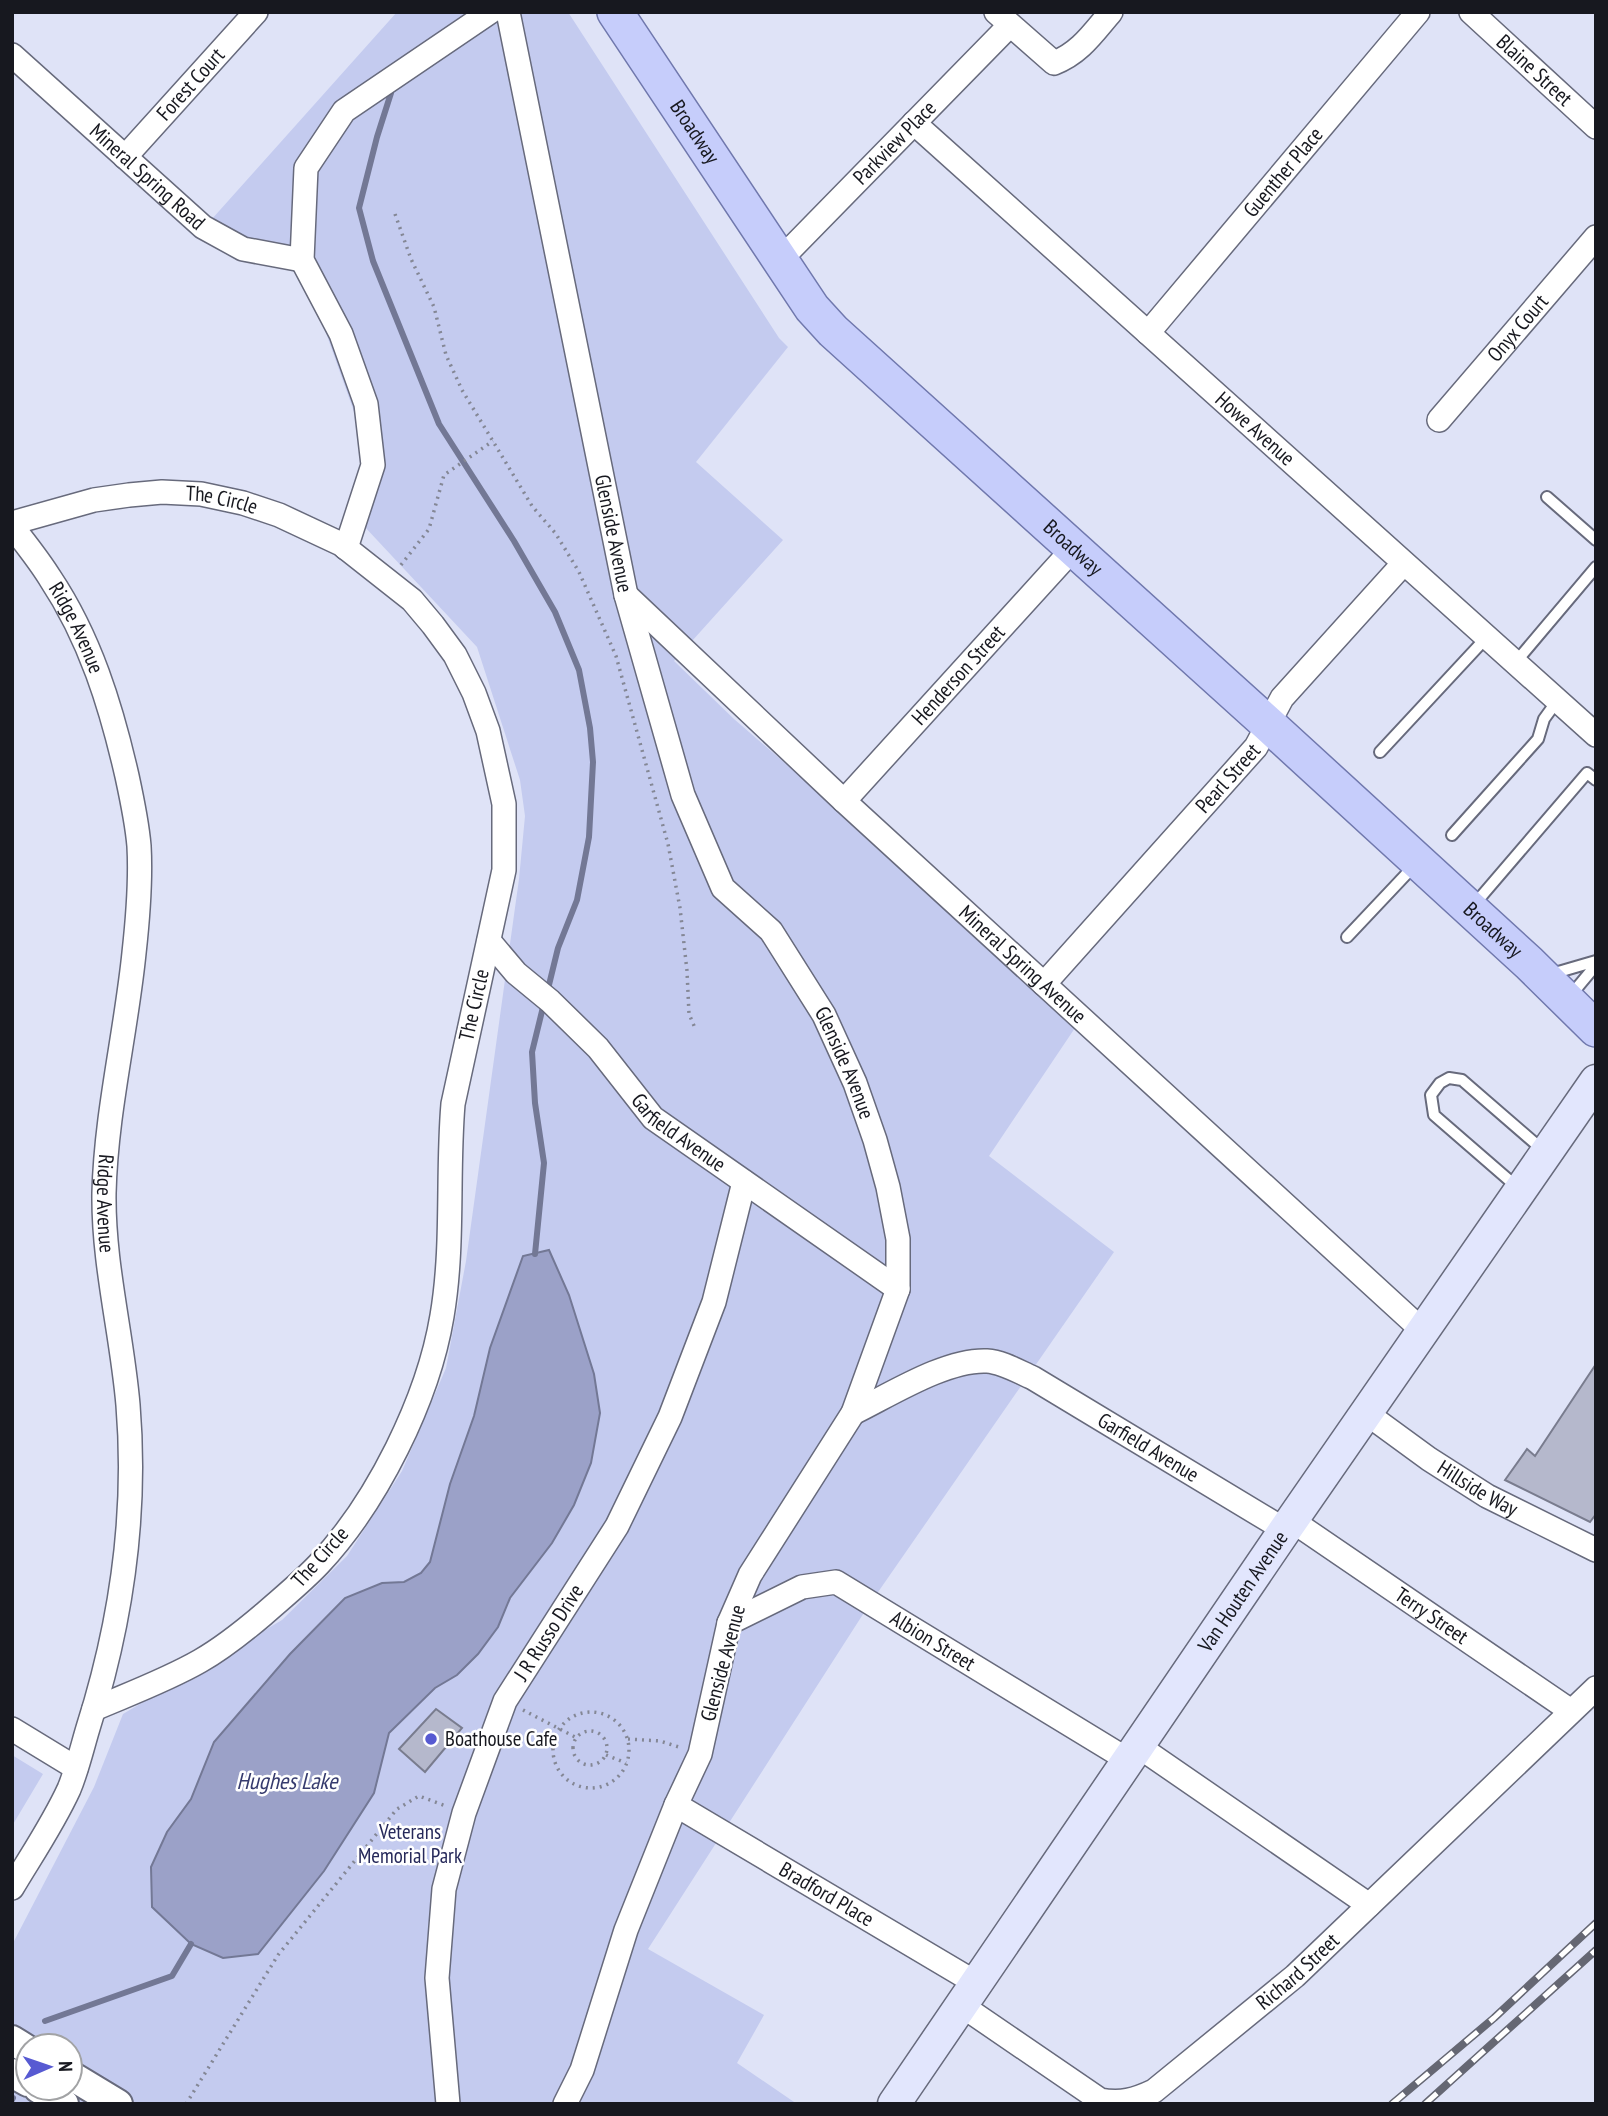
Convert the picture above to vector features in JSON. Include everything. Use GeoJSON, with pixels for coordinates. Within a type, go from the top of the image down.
{"type":"FeatureCollection","features":[{"type":"Feature","properties":{"kind":"main road","name":"Broadway"},"geometry":{"type":"LineString","coordinates":[[615,12],[812,308],[833,331],[1471,909],[1596,1029]]}},
{"type":"Feature","properties":{"kind":"main road","name":"Van Houten Avenue"},"geometry":{"type":"LineString","coordinates":[[894,2104],[1288,1525],[1596,1081]]}},
{"type":"Feature","properties":{"kind":"street","name":"Forest Court"},"geometry":{"type":"LineString","coordinates":[[125,157],[256,12]]}},
{"type":"Feature","properties":{"kind":"street"},"geometry":{"type":"LineString","coordinates":[[346,548],[373,465],[366,404],[341,334],[302,260],[306,168],[345,111],[490,12]]}},
{"type":"Feature","properties":{"kind":"street","name":"Glenside Avenue"},"geometry":{"type":"LineString","coordinates":[[508,12],[626,595],[683,795],[723,888],[771,930],[824,1015],[855,1083],[875,1140],[888,1186],[898,1239],[898,1289],[853,1413],[750,1575],[729,1623],[701,1754],[626,1930],[582,2070],[565,2104]]}},
{"type":"Feature","properties":{"kind":"street"},"geometry":{"type":"LineString","coordinates":[[1003,19],[1054,62],[1070,57],[1111,12]]}},
{"type":"Feature","properties":{"kind":"street","name":"Guenther Place"},"geometry":{"type":"LineString","coordinates":[[1148,333],[1418,12]]}},
{"type":"Feature","properties":{"kind":"street","name":"Blaine Street"},"geometry":{"type":"LineString","coordinates":[[1471,12],[1596,127]]}},
{"type":"Feature","properties":{"kind":"street","name":"Parkview Place"},"geometry":{"type":"LineString","coordinates":[[780,260],[914,123],[1003,19]]}},
{"type":"Feature","properties":{"kind":"street","name":"Mineral Spring Road"},"geometry":{"type":"LineString","coordinates":[[12,55],[204,227],[243,249],[302,260]]}},
{"type":"Feature","properties":{"kind":"street","name":"Howe Avenue"},"geometry":{"type":"LineString","coordinates":[[914,123],[1596,735]]}},
{"type":"Feature","properties":{"kind":"street","name":"Onyx Court"},"geometry":{"type":"LineString","coordinates":[[1439,420],[1596,237]]}},
{"type":"Feature","properties":{"kind":"street","name":"The Circle"},"geometry":{"type":"LineString","coordinates":[[12,524],[94,500],[162,492],[201,494],[279,515],[346,548],[412,600],[455,655],[488,730],[500,781],[505,828],[504,870],[453,1104],[450,1132],[450,1240],[442,1318],[415,1407],[398,1446],[376,1486],[349,1525],[319,1563],[287,1594],[236,1637],[200,1662],[94,1709]]}},
{"type":"Feature","properties":{"kind":"street","name":"Ridge Avenue"},"geometry":{"type":"LineString","coordinates":[[12,524],[51,579],[88,646],[114,720],[139,842],[140,872],[134,954],[107,1143],[104,1194],[110,1270],[128,1403],[130,1513],[117,1609],[94,1709],[76,1768],[64,1799],[12,1888]]}},
{"type":"Feature","properties":{"kind":"street","name":"Henderson Street"},"geometry":{"type":"LineString","coordinates":[[844,801],[1073,549]]}},
{"type":"Feature","properties":{"kind":"street","name":"Pearl Street"},"geometry":{"type":"LineString","coordinates":[[1045,984],[1256,747],[1282,698],[1403,564]]}},
{"type":"Feature","properties":{"kind":"street","name":"Mineral Spring Avenue"},"geometry":{"type":"LineString","coordinates":[[626,595],[844,801],[1423,1331]]}},
{"type":"Feature","properties":{"kind":"street","name":"Garfield Avenue"},"geometry":{"type":"LineString","coordinates":[[489,941],[516,973],[550,1001],[598,1048],[653,1118],[898,1289]]}},
{"type":"Feature","properties":{"kind":"street","name":"J R Russo Drive"},"geometry":{"type":"LineString","coordinates":[[449,2104],[437,1978],[444,1889],[464,1813],[505,1701],[617,1526],[670,1418],[714,1302],[744,1182]]}},
{"type":"Feature","properties":{"kind":"street","name":"Garfield Avenue"},"geometry":{"type":"LineString","coordinates":[[853,1413],[944,1369],[970,1362],[990,1361],[1032,1378],[1288,1525]]}},
{"type":"Feature","properties":{"kind":"street","name":"Hillside Way"},"geometry":{"type":"LineString","coordinates":[[1366,1413],[1429,1460],[1487,1496],[1596,1550]]}},
{"type":"Feature","properties":{"kind":"street","name":"Terry Street"},"geometry":{"type":"LineString","coordinates":[[1288,1525],[1571,1712]]}},
{"type":"Feature","properties":{"kind":"street","name":"Albion Street"},"geometry":{"type":"LineString","coordinates":[[729,1623],[802,1587],[836,1582],[1133,1753],[1369,1905]]}},
{"type":"Feature","properties":{"kind":"street","name":"Richard Street"},"geometry":{"type":"LineString","coordinates":[[969,1994],[1100,2100],[1115,2103],[1134,2101],[1154,2091],[1295,1976],[1596,1688]]}},
{"type":"Feature","properties":{"kind":"street"},"geometry":{"type":"LineString","coordinates":[[12,1729],[76,1768]]}},
{"type":"Feature","properties":{"kind":"street","name":"Bradford Place"},"geometry":{"type":"LineString","coordinates":[[677,1805],[969,1994]]}},
{"type":"Feature","properties":{"kind":"street"},"geometry":{"type":"LineString","coordinates":[[84,2083],[118,2104]]}},
{"type":"Feature","properties":{"kind":"lane"},"geometry":{"type":"LineString","coordinates":[[1547,496],[1596,540]]}},
{"type":"Feature","properties":{"kind":"lane"},"geometry":{"type":"LineString","coordinates":[[1515,663],[1596,567]]}},
{"type":"Feature","properties":{"kind":"lane"},"geometry":{"type":"LineString","coordinates":[[1380,752],[1486,638]]}},
{"type":"Feature","properties":{"kind":"lane"},"geometry":{"type":"LineString","coordinates":[[1452,835],[1538,739],[1544,719],[1558,701]]}},
{"type":"Feature","properties":{"kind":"lane"},"geometry":{"type":"LineString","coordinates":[[1471,909],[1593,777]]}},
{"type":"Feature","properties":{"kind":"lane"},"geometry":{"type":"LineString","coordinates":[[1347,937],[1418,862]]}},
{"type":"Feature","properties":{"kind":"lane"},"geometry":{"type":"LineString","coordinates":[[1542,976],[1596,963]]}},
{"type":"Feature","properties":{"kind":"lane"},"geometry":{"type":"LineString","coordinates":[[1567,1000],[1596,963]]}},
{"type":"Feature","properties":{"kind":"lane"},"geometry":{"type":"LineString","coordinates":[[1520,1190],[1434,1115],[1431,1095],[1434,1090],[1449,1078],[1462,1080],[1546,1153]]}},
{"type":"Feature","properties":{"kind":"path"},"geometry":{"type":"LineString","coordinates":[[395,214],[411,259],[433,307],[446,355],[462,390],[532,506],[556,534],[579,572],[616,656],[668,844],[680,908],[689,1014],[695,1028]]}},
{"type":"Feature","properties":{"kind":"path"},"geometry":{"type":"LineString","coordinates":[[389,581],[429,529],[434,516],[436,495],[444,475],[493,441]]}},
{"type":"Feature","properties":{"kind":"path"},"geometry":{"type":"LineString","coordinates":[[505,1701],[577,1738]]}},
{"type":"Feature","properties":{"kind":"path"},"geometry":{"type":"LineString","coordinates":[[589,1711],[613,1718],[627,1739],[629,1751],[620,1774],[599,1787],[586,1788],[574,1784],[556,1767],[552,1755],[553,1742],[559,1729],[576,1714],[589,1711]]}},
{"type":"Feature","properties":{"kind":"path"},"geometry":{"type":"LineString","coordinates":[[586,1731],[596,1732],[607,1744],[606,1755],[593,1764],[582,1762],[575,1754],[574,1743],[586,1731]]}},
{"type":"Feature","properties":{"kind":"path"},"geometry":{"type":"LineString","coordinates":[[627,1739],[660,1741],[701,1754]]}},
{"type":"Feature","properties":{"kind":"path"},"geometry":{"type":"LineString","coordinates":[[606,1755],[626,1763]]}},
{"type":"Feature","properties":{"kind":"path"},"geometry":{"type":"LineString","coordinates":[[186,2104],[278,1955],[397,1809],[419,1796],[464,1813]]}},
{"type":"Feature","properties":{"kind":"green space","name":"Veterans Memorial Park"},"geometry":{"type":"Polygon","coordinates":[[[397,12],[568,12],[779,338],[788,347],[696,462],[783,540],[674,661],[734,719],[1081,1019],[989,1156],[1114,1252],[867,1608],[648,1949],[764,2015],[737,2063],[797,2104],[12,2104],[12,1945],[94,1787],[123,1714],[282,1620],[347,1556],[402,1471],[446,1368],[466,1261],[519,879],[525,816],[520,780],[477,647],[363,525],[369,454],[299,257],[203,229],[397,12]]]}},
{"type":"Feature","properties":{"kind":"green space"},"geometry":{"type":"Polygon","coordinates":[[[12,1755],[43,1774],[12,1826],[12,1755]]]}},
{"type":"Feature","properties":{"kind":"water","name":"Hughes Lake"},"geometry":{"type":"Polygon","coordinates":[[[549,1250],[569,1295],[594,1374],[600,1413],[591,1463],[574,1505],[552,1543],[510,1598],[498,1627],[478,1654],[457,1675],[435,1688],[389,1733],[374,1793],[324,1871],[258,1954],[223,1958],[191,1944],[152,1907],[151,1867],[167,1832],[191,1799],[214,1742],[290,1654],[345,1598],[382,1583],[404,1582],[421,1573],[430,1562],[450,1484],[474,1416],[490,1348],[523,1256],[549,1250]]]}},
{"type":"Feature","properties":{"kind":"building"},"geometry":{"type":"Polygon","coordinates":[[[1596,1364],[1596,1514],[1590,1522],[1505,1480],[1527,1449],[1535,1456],[1596,1364]]]}},
{"type":"Feature","properties":{"kind":"building","name":"Boathouse Cafe"},"geometry":{"type":"Polygon","coordinates":[[[436,1709],[462,1728],[425,1772],[399,1749],[436,1709]]]}},
{"type":"Feature","properties":{"kind":"waterway"},"geometry":{"type":"LineString","coordinates":[[391,93],[359,208],[373,261],[439,424],[514,541],[555,612],[579,670],[590,728],[593,762],[589,837],[577,900],[558,948],[547,993]]}},
{"type":"Feature","properties":{"kind":"waterway"},"geometry":{"type":"LineString","coordinates":[[535,1254],[544,1163],[535,1103],[532,1052],[544,1003]]}},
{"type":"Feature","properties":{"kind":"waterway"},"geometry":{"type":"LineString","coordinates":[[45,2021],[172,1976],[191,1944]]}},
{"type":"Feature","properties":{"kind":"railway"},"geometry":{"type":"LineString","coordinates":[[1392,2104],[1494,2018],[1596,1923]]}},
{"type":"Feature","properties":{"kind":"railway"},"geometry":{"type":"LineString","coordinates":[[1425,2104],[1596,1950]]}},
{"type":"Feature","properties":{"kind":"place","name":"Boathouse Cafe"},"geometry":{"type":"Point","coordinates":[431,1739]}}]}
